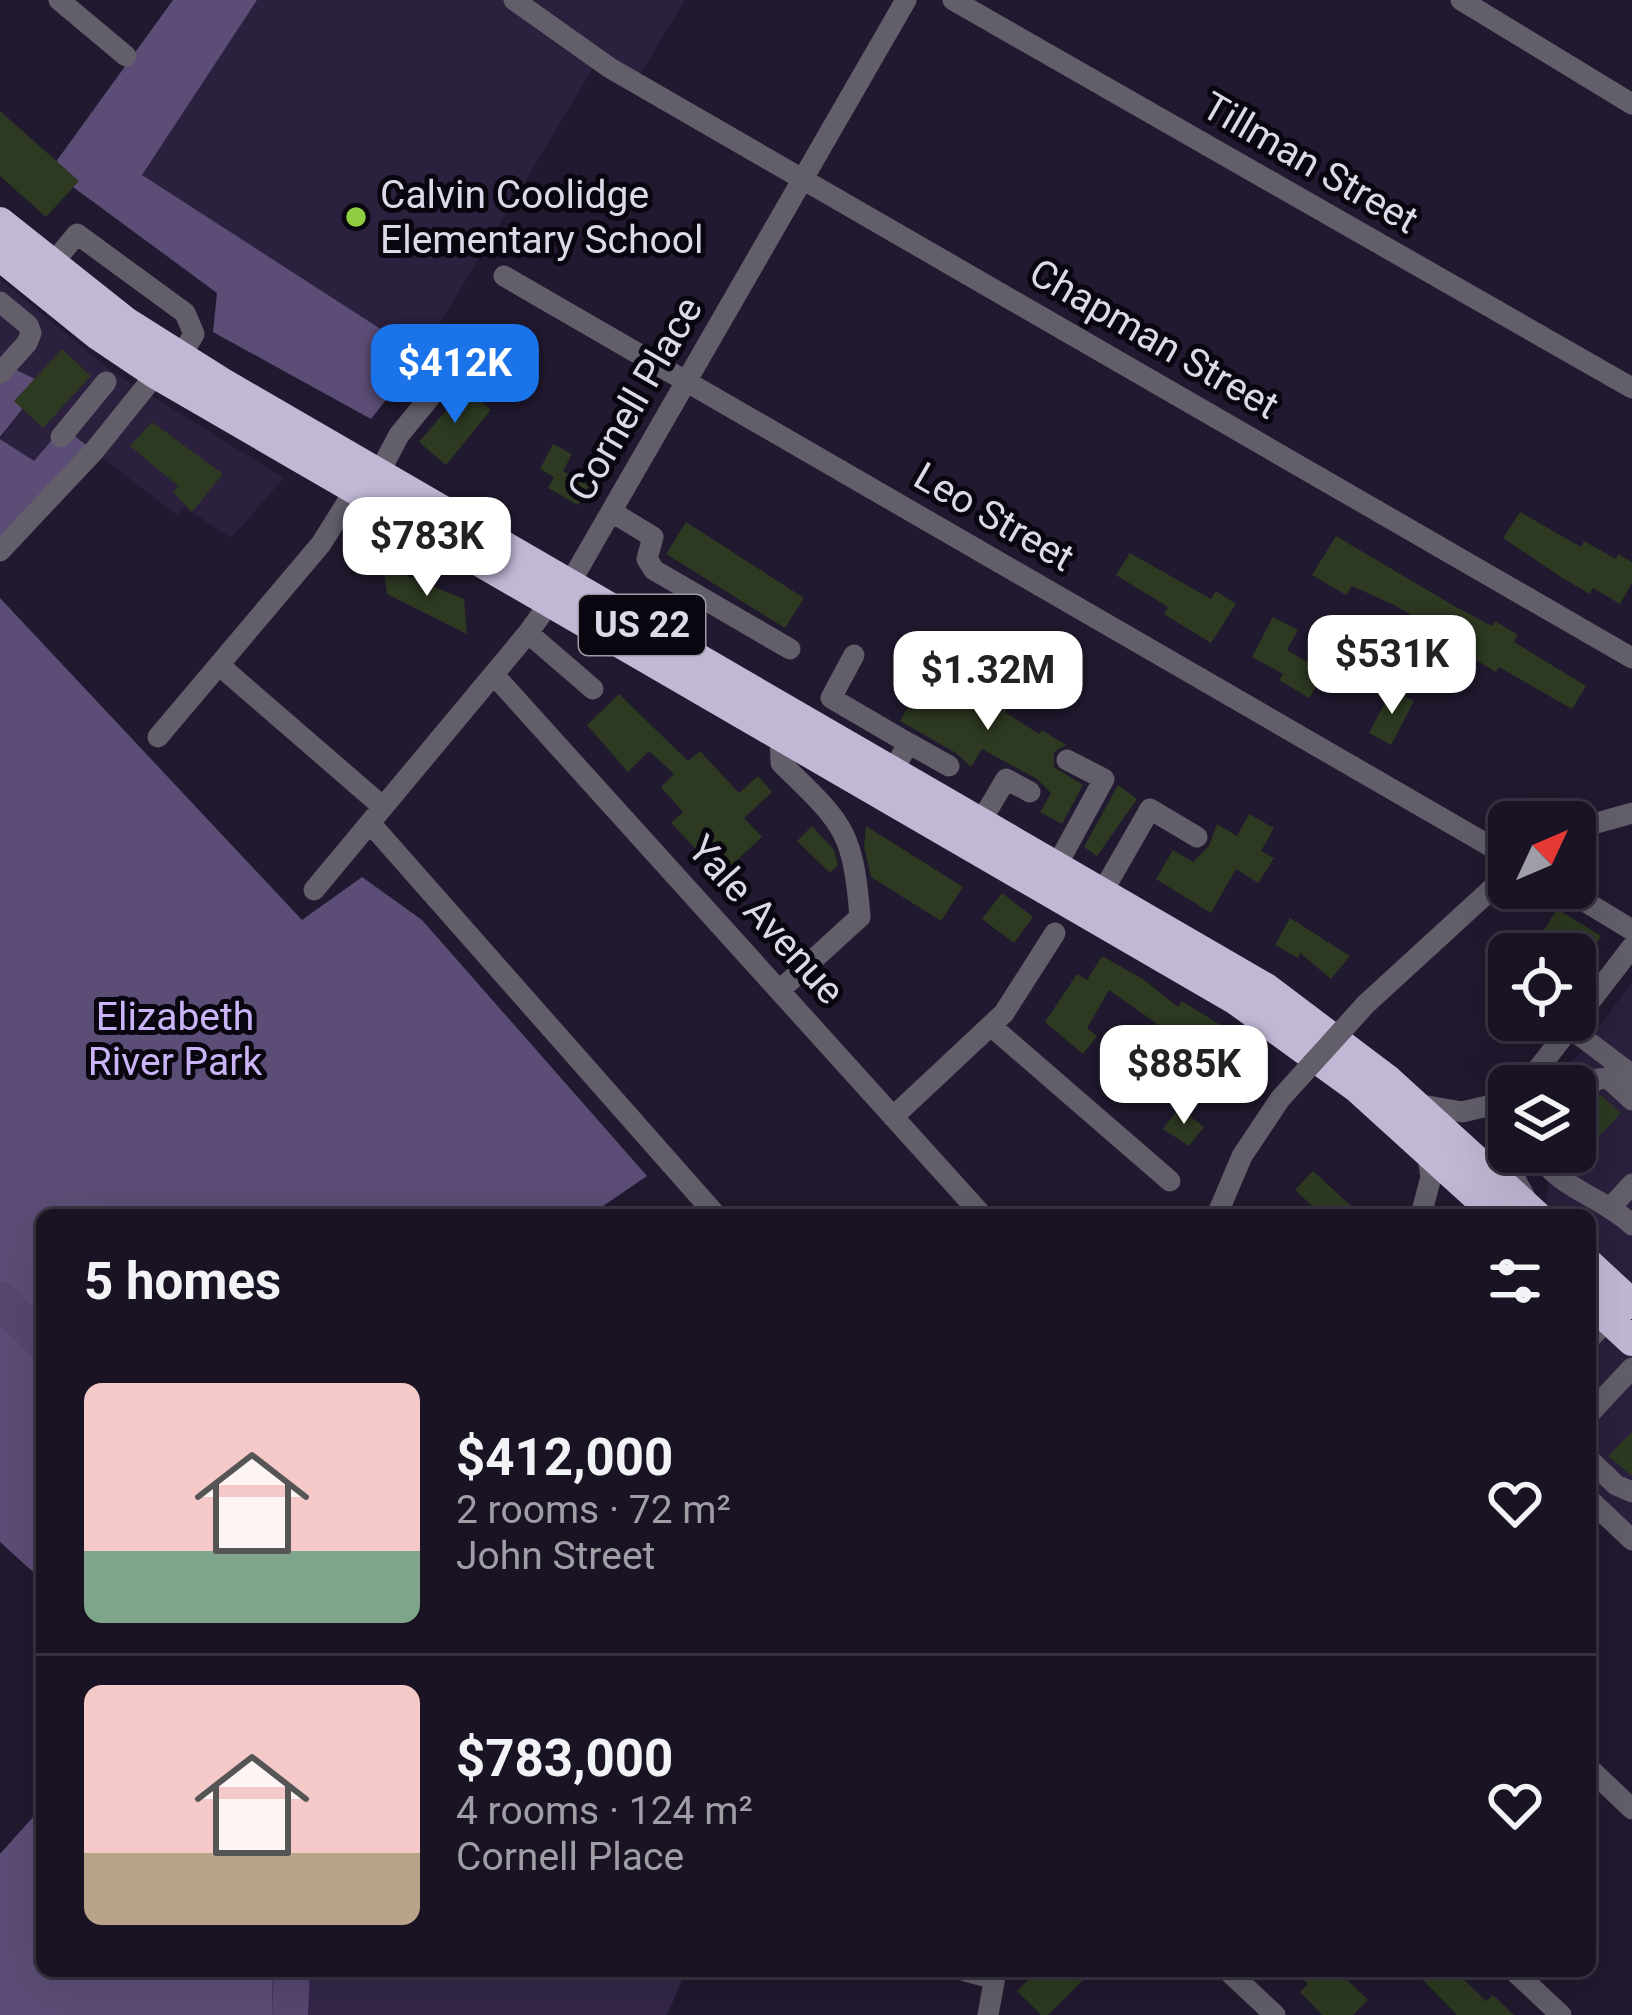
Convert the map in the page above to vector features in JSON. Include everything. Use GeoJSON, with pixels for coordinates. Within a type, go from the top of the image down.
{"type":"FeatureCollection","features":[{"type":"Feature","properties":{"kind":"highway","name":"US 22"},"geometry":{"type":"LineString","coordinates":[[0,222],[126,322],[168,365]]}},
{"type":"Feature","properties":{"kind":"highway","name":"US 22"},"geometry":{"type":"LineString","coordinates":[[0,256],[98,335],[168,365],[560,593],[780,735],[1260,1016],[1356,1088],[1490,1209]]}},
{"type":"Feature","properties":{"kind":"highway","name":"US 22"},"geometry":{"type":"LineString","coordinates":[[560,593],[824,712],[901,756],[981,821],[1282,998],[1416,1104],[1530,1209]]}},
{"type":"Feature","properties":{"kind":"highway"},"geometry":{"type":"LineString","coordinates":[[1596,1276],[1632,1341]]}},
{"type":"Feature","properties":{"kind":"street"},"geometry":{"type":"LineString","coordinates":[[59,0],[126,56]]}},
{"type":"Feature","properties":{"kind":"street","name":"Chapman Street"},"geometry":{"type":"LineString","coordinates":[[514,0],[610,68],[1632,658]]}},
{"type":"Feature","properties":{"kind":"street","name":"Cornell Place"},"geometry":{"type":"LineString","coordinates":[[314,890],[560,593],[688,382],[906,0]]}},
{"type":"Feature","properties":{"kind":"street","name":"Tillman Street"},"geometry":{"type":"LineString","coordinates":[[953,0],[1632,388]]}},
{"type":"Feature","properties":{"kind":"street"},"geometry":{"type":"LineString","coordinates":[[1461,0],[1632,104]]}},
{"type":"Feature","properties":{"kind":"street"},"geometry":{"type":"LineString","coordinates":[[0,551],[194,334],[185,313],[76,234],[52,264]]}},
{"type":"Feature","properties":{"kind":"street","name":"Leo Street"},"geometry":{"type":"LineString","coordinates":[[504,276],[1488,845]]}},
{"type":"Feature","properties":{"kind":"street"},"geometry":{"type":"LineString","coordinates":[[0,302],[31,333],[0,373]]}},
{"type":"Feature","properties":{"kind":"street"},"geometry":{"type":"LineString","coordinates":[[61,437],[106,382]]}},
{"type":"Feature","properties":{"kind":"street"},"geometry":{"type":"LineString","coordinates":[[158,737],[321,544],[435,392]]}},
{"type":"Feature","properties":{"kind":"street"},"geometry":{"type":"LineString","coordinates":[[81,413],[107,435]]}},
{"type":"Feature","properties":{"kind":"street"},"geometry":{"type":"LineString","coordinates":[[612,512],[653,537],[647,559],[654,571],[790,650]]}},
{"type":"Feature","properties":{"kind":"street"},"geometry":{"type":"LineString","coordinates":[[528,633],[593,689]]}},
{"type":"Feature","properties":{"kind":"street"},"geometry":{"type":"LineString","coordinates":[[824,712],[854,655]]}},
{"type":"Feature","properties":{"kind":"street"},"geometry":{"type":"LineString","coordinates":[[219,665],[377,815],[711,1209]]}},
{"type":"Feature","properties":{"kind":"street","name":"Yale Avenue"},"geometry":{"type":"LineString","coordinates":[[494,675],[977,1209]]}},
{"type":"Feature","properties":{"kind":"street"},"geometry":{"type":"LineString","coordinates":[[780,735],[781,763],[840,821],[856,864],[860,917],[780,990]]}},
{"type":"Feature","properties":{"kind":"street"},"geometry":{"type":"LineString","coordinates":[[901,756],[949,766]]}},
{"type":"Feature","properties":{"kind":"street"},"geometry":{"type":"LineString","coordinates":[[1058,865],[1104,779],[1067,760]]}},
{"type":"Feature","properties":{"kind":"street"},"geometry":{"type":"LineString","coordinates":[[840,821],[853,777]]}},
{"type":"Feature","properties":{"kind":"street"},"geometry":{"type":"LineString","coordinates":[[981,821],[1006,778],[1030,792]]}},
{"type":"Feature","properties":{"kind":"street"},"geometry":{"type":"LineString","coordinates":[[1102,891],[1150,809],[1197,837]]}},
{"type":"Feature","properties":{"kind":"street"},"geometry":{"type":"LineString","coordinates":[[1596,823],[1632,813]]}},
{"type":"Feature","properties":{"kind":"street"},"geometry":{"type":"LineString","coordinates":[[1220,1209],[1248,1145],[1280,1099],[1366,1004],[1488,892]]}},
{"type":"Feature","properties":{"kind":"street"},"geometry":{"type":"LineString","coordinates":[[1596,908],[1632,930]]}},
{"type":"Feature","properties":{"kind":"street"},"geometry":{"type":"LineString","coordinates":[[893,1117],[992,1026],[1025,983],[1054,933]]}},
{"type":"Feature","properties":{"kind":"street"},"geometry":{"type":"LineString","coordinates":[[1596,994],[1632,947]]}},
{"type":"Feature","properties":{"kind":"street"},"geometry":{"type":"LineString","coordinates":[[992,1026],[1170,1181]]}},
{"type":"Feature","properties":{"kind":"street"},"geometry":{"type":"LineString","coordinates":[[1541,1065],[1560,1041]]}},
{"type":"Feature","properties":{"kind":"street"},"geometry":{"type":"LineString","coordinates":[[1587,1041],[1632,1075]]}},
{"type":"Feature","properties":{"kind":"street"},"geometry":{"type":"LineString","coordinates":[[1596,1080],[1608,1078],[1632,1100]]}},
{"type":"Feature","properties":{"kind":"street"},"geometry":{"type":"LineString","coordinates":[[1416,1104],[1462,1112],[1488,1106]]}},
{"type":"Feature","properties":{"kind":"street"},"geometry":{"type":"LineString","coordinates":[[1423,1209],[1431,1178],[1426,1150]]}},
{"type":"Feature","properties":{"kind":"street"},"geometry":{"type":"LineString","coordinates":[[1512,1173],[1533,1209]]}},
{"type":"Feature","properties":{"kind":"street"},"geometry":{"type":"LineString","coordinates":[[1554,1173],[1612,1206],[1632,1225]]}},
{"type":"Feature","properties":{"kind":"street"},"geometry":{"type":"LineString","coordinates":[[1612,1206],[1632,1184]]}},
{"type":"Feature","properties":{"kind":"street"},"geometry":{"type":"LineString","coordinates":[[1596,1404],[1632,1368]]}},
{"type":"Feature","properties":{"kind":"street"},"geometry":{"type":"LineString","coordinates":[[1596,1466],[1616,1485],[1632,1492]]}},
{"type":"Feature","properties":{"kind":"street"},"geometry":{"type":"LineString","coordinates":[[1596,1505],[1628,1530]]}},
{"type":"Feature","properties":{"kind":"street"},"geometry":{"type":"LineString","coordinates":[[1596,1775],[1632,1809]]}},
{"type":"Feature","properties":{"kind":"street"},"geometry":{"type":"LineString","coordinates":[[988,2015],[995,1977]]}},
{"type":"Feature","properties":{"kind":"street"},"geometry":{"type":"LineString","coordinates":[[1234,1977],[1275,2015]]}},
{"type":"Feature","properties":{"kind":"street"},"geometry":{"type":"LineString","coordinates":[[1520,1977],[1561,2015]]}},
{"type":"Feature","properties":{"kind":"shaded area","name":"Calvin Coolidge Elementary School"},"geometry":{"type":"Polygon","coordinates":[[[254,0],[685,0],[637,79],[599,58],[421,355],[142,175],[254,0]]]}},
{"type":"Feature","properties":{"kind":"shaded area"},"geometry":{"type":"Polygon","coordinates":[[[0,279],[110,370],[284,478],[231,538],[184,507],[177,515],[63,428],[34,461],[0,439],[42,383],[0,362],[0,279]]]}},
{"type":"Feature","properties":{"kind":"shaded area"},"geometry":{"type":"Polygon","coordinates":[[[1632,982],[1632,1304],[1596,1271],[1596,1209],[1544,1209],[1549,1179],[1545,1173],[1596,1173],[1596,1065],[1571,1065],[1588,1041],[1596,1041],[1596,1031],[1632,982]]]}},
{"type":"Feature","properties":{"kind":"shaded area"},"geometry":{"type":"Polygon","coordinates":[[[1596,1308],[1632,1341],[1632,1538],[1596,1504],[1596,1308]]]}},
{"type":"Feature","properties":{"kind":"shaded area"},"geometry":{"type":"Polygon","coordinates":[[[36,1814],[36,1977],[683,1977],[667,2015],[0,2015],[0,1854],[36,1814]]]}},
{"type":"Feature","properties":{"kind":"green space"},"geometry":{"type":"Polygon","coordinates":[[[173,0],[257,0],[142,175],[421,355],[371,419],[213,332],[217,293],[50,170],[173,0]]]}},
{"type":"Feature","properties":{"kind":"green space"},"geometry":{"type":"Polygon","coordinates":[[[0,362],[43,383],[0,437],[0,362]]]}},
{"type":"Feature","properties":{"kind":"green space"},"geometry":{"type":"Polygon","coordinates":[[[63,427],[94,451],[0,551],[0,439],[34,461],[63,427]]]}},
{"type":"Feature","properties":{"kind":"green space","name":"Elizabeth River Park"},"geometry":{"type":"Polygon","coordinates":[[[0,598],[302,920],[362,877],[422,920],[647,1176],[599,1209],[36,1209],[36,1575],[0,1542],[0,598]]]}},
{"type":"Feature","properties":{"kind":"green space"},"geometry":{"type":"Polygon","coordinates":[[[36,1814],[36,1977],[273,1977],[272,2015],[0,2015],[0,1854],[36,1814]]]}},
{"type":"Feature","properties":{"kind":"building"},"geometry":{"type":"Polygon","coordinates":[[[0,111],[79,181],[46,217],[0,176],[0,111]]]}},
{"type":"Feature","properties":{"kind":"building"},"geometry":{"type":"Polygon","coordinates":[[[62,349],[91,376],[43,428],[14,401],[62,349]]]}},
{"type":"Feature","properties":{"kind":"building"},"geometry":{"type":"Polygon","coordinates":[[[465,388],[491,410],[446,465],[419,442],[465,388]]]}},
{"type":"Feature","properties":{"kind":"building"},"geometry":{"type":"Polygon","coordinates":[[[152,422],[223,474],[192,512],[173,492],[178,486],[130,446],[152,422]]]}},
{"type":"Feature","properties":{"kind":"building"},"geometry":{"type":"Polygon","coordinates":[[[553,444],[572,454],[563,471],[589,485],[578,505],[548,488],[554,477],[540,469],[553,444]]]}},
{"type":"Feature","properties":{"kind":"building"},"geometry":{"type":"Polygon","coordinates":[[[1520,512],[1581,547],[1584,541],[1616,559],[1618,554],[1632,562],[1632,583],[1620,604],[1593,588],[1590,594],[1503,538],[1520,512]]]}},
{"type":"Feature","properties":{"kind":"building"},"geometry":{"type":"Polygon","coordinates":[[[686,522],[804,598],[785,628],[666,554],[686,522]]]}},
{"type":"Feature","properties":{"kind":"building"},"geometry":{"type":"Polygon","coordinates":[[[1336,536],[1456,607],[1518,635],[1514,642],[1586,686],[1572,709],[1499,667],[1496,672],[1473,658],[1476,652],[1394,605],[1352,586],[1346,595],[1312,575],[1336,536]]]}},
{"type":"Feature","properties":{"kind":"building"},"geometry":{"type":"Polygon","coordinates":[[[1130,553],[1211,599],[1216,591],[1236,604],[1211,643],[1164,614],[1168,607],[1116,575],[1130,553]]]}},
{"type":"Feature","properties":{"kind":"building"},"geometry":{"type":"Polygon","coordinates":[[[383,566],[464,599],[467,634],[387,594],[383,566]]]}},
{"type":"Feature","properties":{"kind":"building"},"geometry":{"type":"Polygon","coordinates":[[[1273,617],[1298,630],[1287,650],[1325,672],[1309,698],[1279,680],[1283,674],[1252,657],[1273,617]]]}},
{"type":"Feature","properties":{"kind":"building"},"geometry":{"type":"Polygon","coordinates":[[[934,662],[1011,702],[1005,712],[1066,745],[1054,752],[1054,767],[1083,785],[1062,824],[1040,812],[1051,793],[1037,779],[982,749],[971,767],[900,721],[934,662]]]}},
{"type":"Feature","properties":{"kind":"building"},"geometry":{"type":"Polygon","coordinates":[[[1392,689],[1414,701],[1391,745],[1369,733],[1392,689]]]}},
{"type":"Feature","properties":{"kind":"building"},"geometry":{"type":"Polygon","coordinates":[[[619,694],[688,761],[700,751],[739,793],[758,776],[772,792],[744,818],[762,837],[721,875],[671,823],[683,812],[661,787],[674,774],[649,751],[628,772],[587,725],[619,694]]]}},
{"type":"Feature","properties":{"kind":"building"},"geometry":{"type":"Polygon","coordinates":[[[1118,785],[1137,799],[1097,856],[1084,847],[1118,785]]]}},
{"type":"Feature","properties":{"kind":"building"},"geometry":{"type":"Polygon","coordinates":[[[1249,814],[1274,828],[1261,851],[1274,858],[1258,883],[1236,869],[1211,913],[1156,879],[1173,850],[1193,862],[1209,846],[1217,824],[1237,836],[1249,814]]]}},
{"type":"Feature","properties":{"kind":"building"},"geometry":{"type":"Polygon","coordinates":[[[812,826],[834,850],[838,865],[830,873],[797,841],[812,826]]]}},
{"type":"Feature","properties":{"kind":"building"},"geometry":{"type":"Polygon","coordinates":[[[866,826],[963,887],[941,921],[871,877],[864,847],[866,826]]]}},
{"type":"Feature","properties":{"kind":"building"},"geometry":{"type":"Polygon","coordinates":[[[1002,893],[1033,917],[1014,943],[982,919],[1002,893]]]}},
{"type":"Feature","properties":{"kind":"building"},"geometry":{"type":"Polygon","coordinates":[[[1557,909],[1601,936],[1596,944],[1596,933],[1542,933],[1557,909]]]}},
{"type":"Feature","properties":{"kind":"building"},"geometry":{"type":"Polygon","coordinates":[[[1290,918],[1350,956],[1331,979],[1300,953],[1298,958],[1275,945],[1290,918]]]}},
{"type":"Feature","properties":{"kind":"building"},"geometry":{"type":"Polygon","coordinates":[[[1102,956],[1143,979],[1178,1007],[1182,1001],[1227,1029],[1223,1035],[1261,1057],[1245,1086],[1206,1064],[1199,1075],[1180,1063],[1190,1047],[1109,990],[1087,1028],[1097,1036],[1083,1054],[1045,1022],[1077,974],[1087,980],[1102,956]]]}},
{"type":"Feature","properties":{"kind":"building"},"geometry":{"type":"Polygon","coordinates":[[[1601,1095],[1621,1113],[1596,1140],[1596,1098],[1601,1095]]]}},
{"type":"Feature","properties":{"kind":"building"},"geometry":{"type":"Polygon","coordinates":[[[1179,1108],[1204,1127],[1189,1146],[1163,1129],[1179,1108]]]}},
{"type":"Feature","properties":{"kind":"building"},"geometry":{"type":"Polygon","coordinates":[[[1313,1171],[1354,1209],[1316,1209],[1295,1190],[1313,1171]]]}},
{"type":"Feature","properties":{"kind":"building"},"geometry":{"type":"Polygon","coordinates":[[[1632,1432],[1632,1476],[1608,1456],[1632,1432]]]}},
{"type":"Feature","properties":{"kind":"building"},"geometry":{"type":"Polygon","coordinates":[[[1031,1977],[1086,1977],[1048,2015],[1041,2015],[1017,1991],[1031,1977]]]}},
{"type":"Feature","properties":{"kind":"building"},"geometry":{"type":"Polygon","coordinates":[[[1300,1977],[1344,1977],[1368,2000],[1353,2015],[1322,2015],[1300,1992],[1308,1984],[1300,1977]]]}},
{"type":"Feature","properties":{"kind":"building"},"geometry":{"type":"Polygon","coordinates":[[[1420,1977],[1461,1977],[1486,2001],[1493,1995],[1514,2015],[1457,2015],[1420,1977]]]}},
{"type":"Feature","properties":{"kind":"waterway"},"geometry":{"type":"LineString","coordinates":[[0,1300],[36,1335]]}},
{"type":"Feature","properties":{"kind":"waterway"},"geometry":{"type":"LineString","coordinates":[[290,2015],[292,1977]]}},
{"type":"Feature","properties":{"kind":"place","name":"Calvin Coolidge Elementary School"},"geometry":{"type":"Point","coordinates":[356,217]}}]}
